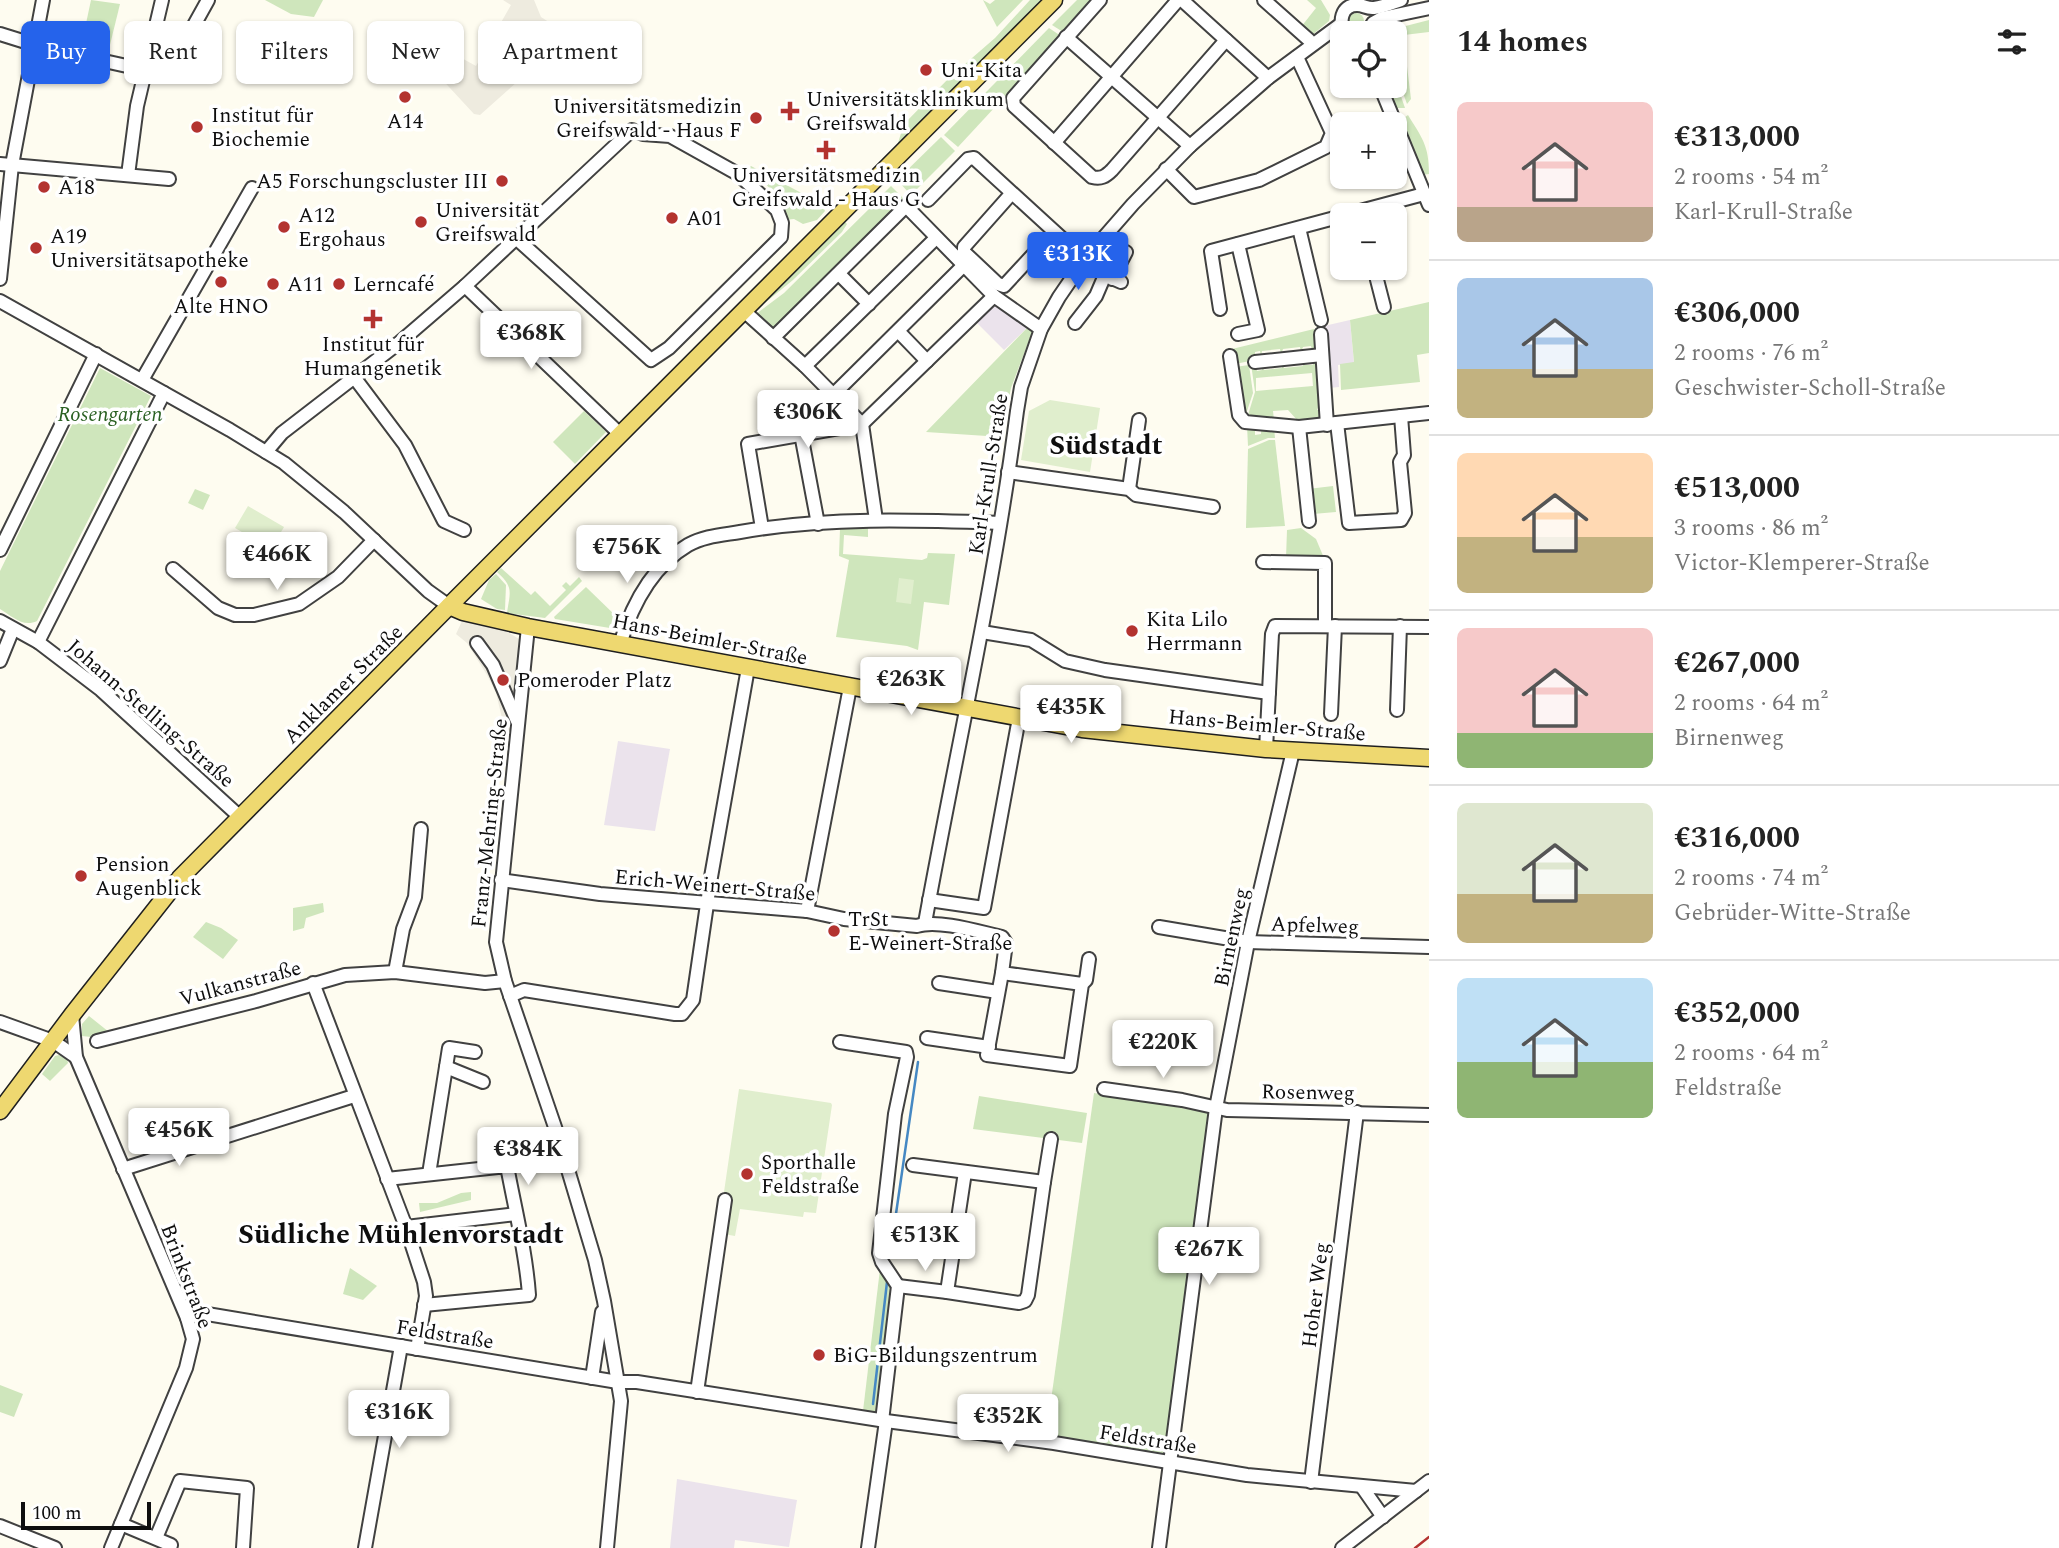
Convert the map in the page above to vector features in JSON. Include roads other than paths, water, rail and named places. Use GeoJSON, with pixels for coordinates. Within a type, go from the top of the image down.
{"type":"FeatureCollection","features":[{"type":"Feature","properties":{"kind":"main road","name":"Anklamer Straße"},"geometry":{"type":"LineString","coordinates":[[0,1111],[180,878],[1055,0]]}},
{"type":"Feature","properties":{"kind":"main road","name":"Hans-Beimler-Straße"},"geometry":{"type":"LineString","coordinates":[[449,606],[463,612],[528,627],[1082,729],[1266,749],[1429,758]]}},
{"type":"Feature","properties":{"kind":"street"},"geometry":{"type":"LineString","coordinates":[[39,21],[43,0]]}},
{"type":"Feature","properties":{"kind":"street"},"geometry":{"type":"LineString","coordinates":[[157,21],[162,0]]}},
{"type":"Feature","properties":{"kind":"street"},"geometry":{"type":"LineString","coordinates":[[196,21],[208,0]]}},
{"type":"Feature","properties":{"kind":"street"},"geometry":{"type":"LineString","coordinates":[[1100,0],[1013,98],[1014,106],[1092,177],[1098,179],[1112,170],[1226,40]]}},
{"type":"Feature","properties":{"kind":"street"},"geometry":{"type":"LineString","coordinates":[[1054,143],[1180,0],[1268,78]]}},
{"type":"Feature","properties":{"kind":"street"},"geometry":{"type":"LineString","coordinates":[[1264,0],[1312,42]]}},
{"type":"Feature","properties":{"kind":"street"},"geometry":{"type":"LineString","coordinates":[[1367,9],[1401,0]]}},
{"type":"Feature","properties":{"kind":"street"},"geometry":{"type":"LineString","coordinates":[[1345,15],[1363,6],[1372,15],[1371,21]]}},
{"type":"Feature","properties":{"kind":"street"},"geometry":{"type":"LineString","coordinates":[[1382,21],[1395,14],[1429,8]]}},
{"type":"Feature","properties":{"kind":"street","name":"Karl-Krull-Straße"},"geometry":{"type":"LineString","coordinates":[[966,708],[982,632],[1021,387],[1041,329],[1085,259],[1166,170],[1268,78],[1297,57],[1345,15]]}},
{"type":"Feature","properties":{"kind":"street"},"geometry":{"type":"LineString","coordinates":[[0,34],[21,41]]}},
{"type":"Feature","properties":{"kind":"street"},"geometry":{"type":"LineString","coordinates":[[1066,37],[1190,146]]}},
{"type":"Feature","properties":{"kind":"street"},"geometry":{"type":"LineString","coordinates":[[1166,170],[1194,197],[1268,177],[1326,148],[1332,133],[1297,57]]}},
{"type":"Feature","properties":{"kind":"street"},"geometry":{"type":"LineString","coordinates":[[0,279],[6,164],[25,84]]}},
{"type":"Feature","properties":{"kind":"street"},"geometry":{"type":"LineString","coordinates":[[128,175],[132,128],[142,84]]}},
{"type":"Feature","properties":{"kind":"street"},"geometry":{"type":"LineString","coordinates":[[1385,98],[1427,200],[1407,204]]}},
{"type":"Feature","properties":{"kind":"street"},"geometry":{"type":"LineString","coordinates":[[266,452],[282,433],[400,342],[465,286],[632,130],[643,134],[670,136],[738,174],[777,210],[782,223],[781,237],[669,348],[651,360],[517,239]]}},
{"type":"Feature","properties":{"kind":"street"},"geometry":{"type":"LineString","coordinates":[[928,200],[968,159],[974,158],[1085,259],[1113,279]]}},
{"type":"Feature","properties":{"kind":"street"},"geometry":{"type":"LineString","coordinates":[[6,164],[169,179]]}},
{"type":"Feature","properties":{"kind":"street"},"geometry":{"type":"LineString","coordinates":[[142,380],[252,188]]}},
{"type":"Feature","properties":{"kind":"street"},"geometry":{"type":"LineString","coordinates":[[1011,194],[964,247],[964,252],[998,284],[1004,286],[1054,232]]}},
{"type":"Feature","properties":{"kind":"street"},"geometry":{"type":"LineString","coordinates":[[773,338],[906,206],[994,296],[1041,329]]}},
{"type":"Feature","properties":{"kind":"street"},"geometry":{"type":"LineString","coordinates":[[1220,309],[1210,254],[1213,250],[1330,220]]}},
{"type":"Feature","properties":{"kind":"street"},"geometry":{"type":"LineString","coordinates":[[1299,228],[1321,320]]}},
{"type":"Feature","properties":{"kind":"street"},"geometry":{"type":"LineString","coordinates":[[805,366],[936,238]]}},
{"type":"Feature","properties":{"kind":"street"},"geometry":{"type":"LineString","coordinates":[[1238,244],[1258,330],[1238,334]]}},
{"type":"Feature","properties":{"kind":"street"},"geometry":{"type":"LineString","coordinates":[[1075,323],[1113,279],[1125,252]]}},
{"type":"Feature","properties":{"kind":"street"},"geometry":{"type":"LineString","coordinates":[[834,394],[963,266]]}},
{"type":"Feature","properties":{"kind":"street"},"geometry":{"type":"LineString","coordinates":[[839,274],[869,304]]}},
{"type":"Feature","properties":{"kind":"street"},"geometry":{"type":"LineString","coordinates":[[1377,280],[1384,307]]}},
{"type":"Feature","properties":{"kind":"street"},"geometry":{"type":"LineString","coordinates":[[465,286],[620,434]]}},
{"type":"Feature","properties":{"kind":"street"},"geometry":{"type":"LineString","coordinates":[[762,528],[748,444],[862,424],[994,296]]}},
{"type":"Feature","properties":{"kind":"street"},"geometry":{"type":"LineString","coordinates":[[0,302],[266,452],[310,484],[428,591],[449,606]]}},
{"type":"Feature","properties":{"kind":"street"},"geometry":{"type":"LineString","coordinates":[[744,311],[805,366],[862,424],[876,520]]}},
{"type":"Feature","properties":{"kind":"street"},"geometry":{"type":"LineString","coordinates":[[898,331],[927,361]]}},
{"type":"Feature","properties":{"kind":"street"},"geometry":{"type":"LineString","coordinates":[[1321,334],[1332,424],[1349,523],[1401,520],[1405,513],[1400,462],[1405,455],[1402,416]]}},
{"type":"Feature","properties":{"kind":"street"},"geometry":{"type":"LineString","coordinates":[[0,550],[96,354]]}},
{"type":"Feature","properties":{"kind":"street"},"geometry":{"type":"LineString","coordinates":[[1255,362],[1322,355]]}},
{"type":"Feature","properties":{"kind":"street"},"geometry":{"type":"LineString","coordinates":[[1230,356],[1242,419],[1252,423],[1299,427],[1429,414]]}},
{"type":"Feature","properties":{"kind":"street"},"geometry":{"type":"LineString","coordinates":[[354,377],[405,445],[444,521],[464,530]]}},
{"type":"Feature","properties":{"kind":"street"},"geometry":{"type":"LineString","coordinates":[[38,642],[164,393]]}},
{"type":"Feature","properties":{"kind":"street"},"geometry":{"type":"LineString","coordinates":[[1129,489],[1139,420]]}},
{"type":"Feature","properties":{"kind":"street"},"geometry":{"type":"LineString","coordinates":[[1299,427],[1309,521]]}},
{"type":"Feature","properties":{"kind":"street"},"geometry":{"type":"LineString","coordinates":[[801,434],[818,524]]}},
{"type":"Feature","properties":{"kind":"street"},"geometry":{"type":"LineString","coordinates":[[1008,472],[1129,489],[1136,495],[1213,507]]}},
{"type":"Feature","properties":{"kind":"street"},"geometry":{"type":"LineString","coordinates":[[621,644],[642,591],[676,553],[707,538],[762,528],[876,520],[1000,523]]}},
{"type":"Feature","properties":{"kind":"street"},"geometry":{"type":"LineString","coordinates":[[173,569],[218,608],[235,615],[254,615],[299,604],[338,577],[374,540]]}},
{"type":"Feature","properties":{"kind":"street"},"geometry":{"type":"LineString","coordinates":[[1263,562],[1325,563],[1330,626],[1331,714]]}},
{"type":"Feature","properties":{"kind":"street","name":"Johann-Stelling-Straße"},"geometry":{"type":"LineString","coordinates":[[0,621],[38,642],[101,690],[239,816]]}},
{"type":"Feature","properties":{"kind":"street"},"geometry":{"type":"LineString","coordinates":[[1266,749],[1272,635],[1275,626],[1429,627]]}},
{"type":"Feature","properties":{"kind":"street"},"geometry":{"type":"LineString","coordinates":[[1397,710],[1400,626]]}},
{"type":"Feature","properties":{"kind":"street","name":"Franz-Mehring-Straße"},"geometry":{"type":"LineString","coordinates":[[528,627],[496,942],[505,981],[557,1133],[595,1260],[604,1301],[621,1413],[607,1548]]}},
{"type":"Feature","properties":{"kind":"street"},"geometry":{"type":"LineString","coordinates":[[0,661],[13,629]]}},
{"type":"Feature","properties":{"kind":"street","name":"Hans-Beimler-Straße"},"geometry":{"type":"LineString","coordinates":[[982,632],[1031,640],[1065,661],[1105,670],[1269,693]]}},
{"type":"Feature","properties":{"kind":"street"},"geometry":{"type":"LineString","coordinates":[[477,643],[493,665],[519,724]]}},
{"type":"Feature","properties":{"kind":"street"},"geometry":{"type":"LineString","coordinates":[[510,996],[524,990],[657,1013],[682,1014],[693,1000],[748,668]]}},
{"type":"Feature","properties":{"kind":"street"},"geometry":{"type":"LineString","coordinates":[[807,911],[850,687]]}},
{"type":"Feature","properties":{"kind":"street"},"geometry":{"type":"LineString","coordinates":[[925,923],[966,708]]}},
{"type":"Feature","properties":{"kind":"street"},"geometry":{"type":"LineString","coordinates":[[929,900],[984,908],[1019,718]]}},
{"type":"Feature","properties":{"kind":"street","name":"Birnenweg"},"geometry":{"type":"LineString","coordinates":[[1159,1548],[1216,1108],[1248,942],[1293,751]]}},
{"type":"Feature","properties":{"kind":"street"},"geometry":{"type":"LineString","coordinates":[[395,972],[403,929],[415,897],[421,829]]}},
{"type":"Feature","properties":{"kind":"street","name":"Erich-Weinert-Straße"},"geometry":{"type":"LineString","coordinates":[[501,880],[600,894],[807,911],[872,922],[917,926],[925,923],[1002,937],[1006,943],[1002,973]]}},
{"type":"Feature","properties":{"kind":"street","name":"Apfelweg"},"geometry":{"type":"LineString","coordinates":[[1159,927],[1248,942],[1429,947]]}},
{"type":"Feature","properties":{"kind":"street"},"geometry":{"type":"LineString","coordinates":[[1082,984],[1002,973],[987,1055],[1070,1066],[1082,984],[1086,980],[1089,959]]}},
{"type":"Feature","properties":{"kind":"street","name":"Vulkanstraße"},"geometry":{"type":"LineString","coordinates":[[97,1041],[256,1001],[345,975],[395,972],[485,983],[505,981]]}},
{"type":"Feature","properties":{"kind":"street"},"geometry":{"type":"LineString","coordinates":[[313,983],[406,1227],[426,1289],[417,1349]]}},
{"type":"Feature","properties":{"kind":"street"},"geometry":{"type":"LineString","coordinates":[[939,984],[998,992]]}},
{"type":"Feature","properties":{"kind":"street","name":"Brinkstraße"},"geometry":{"type":"LineString","coordinates":[[72,1015],[76,1057],[187,1318],[193,1339],[190,1358],[111,1548]]}},
{"type":"Feature","properties":{"kind":"street","name":"Brinkstraße"},"geometry":{"type":"LineString","coordinates":[[0,1022],[53,1041],[76,1057]]}},
{"type":"Feature","properties":{"kind":"street"},"geometry":{"type":"LineString","coordinates":[[927,1038],[989,1047]]}},
{"type":"Feature","properties":{"kind":"street"},"geometry":{"type":"LineString","coordinates":[[840,1042],[906,1052],[907,1056],[895,1114],[879,1253],[881,1262],[898,1286],[868,1548]]}},
{"type":"Feature","properties":{"kind":"street"},"geometry":{"type":"LineString","coordinates":[[429,1174],[449,1048],[475,1052]]}},
{"type":"Feature","properties":{"kind":"street"},"geometry":{"type":"LineString","coordinates":[[446,1067],[483,1082]]}},
{"type":"Feature","properties":{"kind":"street","name":"Rosenweg"},"geometry":{"type":"LineString","coordinates":[[1104,1089],[1182,1100],[1227,1110],[1429,1115]]}},
{"type":"Feature","properties":{"kind":"street"},"geometry":{"type":"LineString","coordinates":[[123,1169],[354,1096]]}},
{"type":"Feature","properties":{"kind":"street","name":"Hoher Weg"},"geometry":{"type":"LineString","coordinates":[[1311,1482],[1357,1112]]}},
{"type":"Feature","properties":{"kind":"street"},"geometry":{"type":"LineString","coordinates":[[898,1286],[1019,1303],[1025,1301],[1051,1139]]}},
{"type":"Feature","properties":{"kind":"street"},"geometry":{"type":"LineString","coordinates":[[913,1165],[1044,1182]]}},
{"type":"Feature","properties":{"kind":"street"},"geometry":{"type":"LineString","coordinates":[[387,1179],[507,1166],[521,1227],[529,1295],[424,1305]]}},
{"type":"Feature","properties":{"kind":"street"},"geometry":{"type":"LineString","coordinates":[[947,1292],[965,1172]]}},
{"type":"Feature","properties":{"kind":"street"},"geometry":{"type":"LineString","coordinates":[[697,1392],[726,1200]]}},
{"type":"Feature","properties":{"kind":"street"},"geometry":{"type":"LineString","coordinates":[[406,1227],[516,1213]]}},
{"type":"Feature","properties":{"kind":"street"},"geometry":{"type":"LineString","coordinates":[[905,1221],[956,1228]]}},
{"type":"Feature","properties":{"kind":"street","name":"Franz-Mehring-Straße"},"geometry":{"type":"LineString","coordinates":[[592,1378],[604,1301]]}},
{"type":"Feature","properties":{"kind":"street","name":"Feldstraße"},"geometry":{"type":"LineString","coordinates":[[187,1318],[201,1313],[592,1378],[637,1382],[884,1421],[1054,1443],[1247,1475],[1416,1490]]}},
{"type":"Feature","properties":{"kind":"street"},"geometry":{"type":"LineString","coordinates":[[365,1548],[401,1346]]}},
{"type":"Feature","properties":{"kind":"street"},"geometry":{"type":"LineString","coordinates":[[156,1538],[180,1481],[247,1488],[243,1548]]}},
{"type":"Feature","properties":{"kind":"street"},"geometry":{"type":"LineString","coordinates":[[1342,1548],[1429,1481]]}},
{"type":"Feature","properties":{"kind":"street"},"geometry":{"type":"LineString","coordinates":[[1362,1486],[1383,1517]]}},
{"type":"Feature","properties":{"kind":"street"},"geometry":{"type":"LineString","coordinates":[[121,1524],[171,1545],[170,1548]]}},
{"type":"Feature","properties":{"kind":"street"},"geometry":{"type":"LineString","coordinates":[[0,1526],[55,1548]]}},
{"type":"Feature","properties":{"kind":"waterway"},"geometry":{"type":"LineString","coordinates":[[890,1255],[918,1062]]}},
{"type":"Feature","properties":{"kind":"waterway"},"geometry":{"type":"LineString","coordinates":[[873,1404],[887,1282]]}},
{"type":"Feature","properties":{"kind":"railway"},"geometry":{"type":"LineString","coordinates":[[1415,1548],[1429,1537]]}},
{"type":"Feature","properties":{"kind":"place","name":"Uni-Kita"},"geometry":{"type":"Point","coordinates":[926,70]}},
{"type":"Feature","properties":{"kind":"place","name":"A14"},"geometry":{"type":"Point","coordinates":[405,97]}},
{"type":"Feature","properties":{"kind":"place","name":"Universitätsklinikum Greifswald"},"geometry":{"type":"Point","coordinates":[790,111]}},
{"type":"Feature","properties":{"kind":"place","name":"Universitätsmedizin Greifswald - Haus F"},"geometry":{"type":"Point","coordinates":[756,118]}},
{"type":"Feature","properties":{"kind":"place","name":"Institut für Biochemie"},"geometry":{"type":"Point","coordinates":[197,127]}},
{"type":"Feature","properties":{"kind":"place","name":"Universitätsmedizin Greifswald - Haus G"},"geometry":{"type":"Point","coordinates":[826,150]}},
{"type":"Feature","properties":{"kind":"place","name":"A5 Forschungscluster III"},"geometry":{"type":"Point","coordinates":[502,181]}},
{"type":"Feature","properties":{"kind":"place","name":"A18"},"geometry":{"type":"Point","coordinates":[44,187]}},
{"type":"Feature","properties":{"kind":"place","name":"A01"},"geometry":{"type":"Point","coordinates":[672,218]}},
{"type":"Feature","properties":{"kind":"place","name":"Universität Greifswald"},"geometry":{"type":"Point","coordinates":[421,222]}},
{"type":"Feature","properties":{"kind":"place","name":"A12 Ergohaus"},"geometry":{"type":"Point","coordinates":[284,227]}},
{"type":"Feature","properties":{"kind":"place","name":"A19 Universitätsapotheke"},"geometry":{"type":"Point","coordinates":[36,248]}},
{"type":"Feature","properties":{"kind":"place","name":"Alte HNO"},"geometry":{"type":"Point","coordinates":[221,282]}},
{"type":"Feature","properties":{"kind":"place","name":"A11"},"geometry":{"type":"Point","coordinates":[273,284]}},
{"type":"Feature","properties":{"kind":"place","name":"Lerncafé"},"geometry":{"type":"Point","coordinates":[339,284]}},
{"type":"Feature","properties":{"kind":"place","name":"Institut für Humangenetik"},"geometry":{"type":"Point","coordinates":[373,319]}},
{"type":"Feature","properties":{"kind":"place","name":"Kita Lilo Herrmann"},"geometry":{"type":"Point","coordinates":[1132,631]}},
{"type":"Feature","properties":{"kind":"place","name":"Pomeroder Platz"},"geometry":{"type":"Point","coordinates":[503,680]}},
{"type":"Feature","properties":{"kind":"place","name":"Pension Augenblick"},"geometry":{"type":"Point","coordinates":[81,876]}},
{"type":"Feature","properties":{"kind":"place","name":"TrSt E-Weinert-Straße"},"geometry":{"type":"Point","coordinates":[834,931]}},
{"type":"Feature","properties":{"kind":"place","name":"Sporthalle Feldstraße"},"geometry":{"type":"Point","coordinates":[747,1174]}},
{"type":"Feature","properties":{"kind":"place","name":"BiG-Bildungszentrum"},"geometry":{"type":"Point","coordinates":[819,1355]}},
{"type":"Feature","properties":{"kind":"district","name":"Südstadt"},"geometry":{"type":"Point","coordinates":[1106,444]}},
{"type":"Feature","properties":{"kind":"district","name":"Südliche Mühlenvorstadt"},"geometry":{"type":"Point","coordinates":[401,1233]}},
{"type":"Feature","properties":{"kind":"park label","name":"Rosengarten"},"geometry":{"type":"Point","coordinates":[110,414]}}]}
